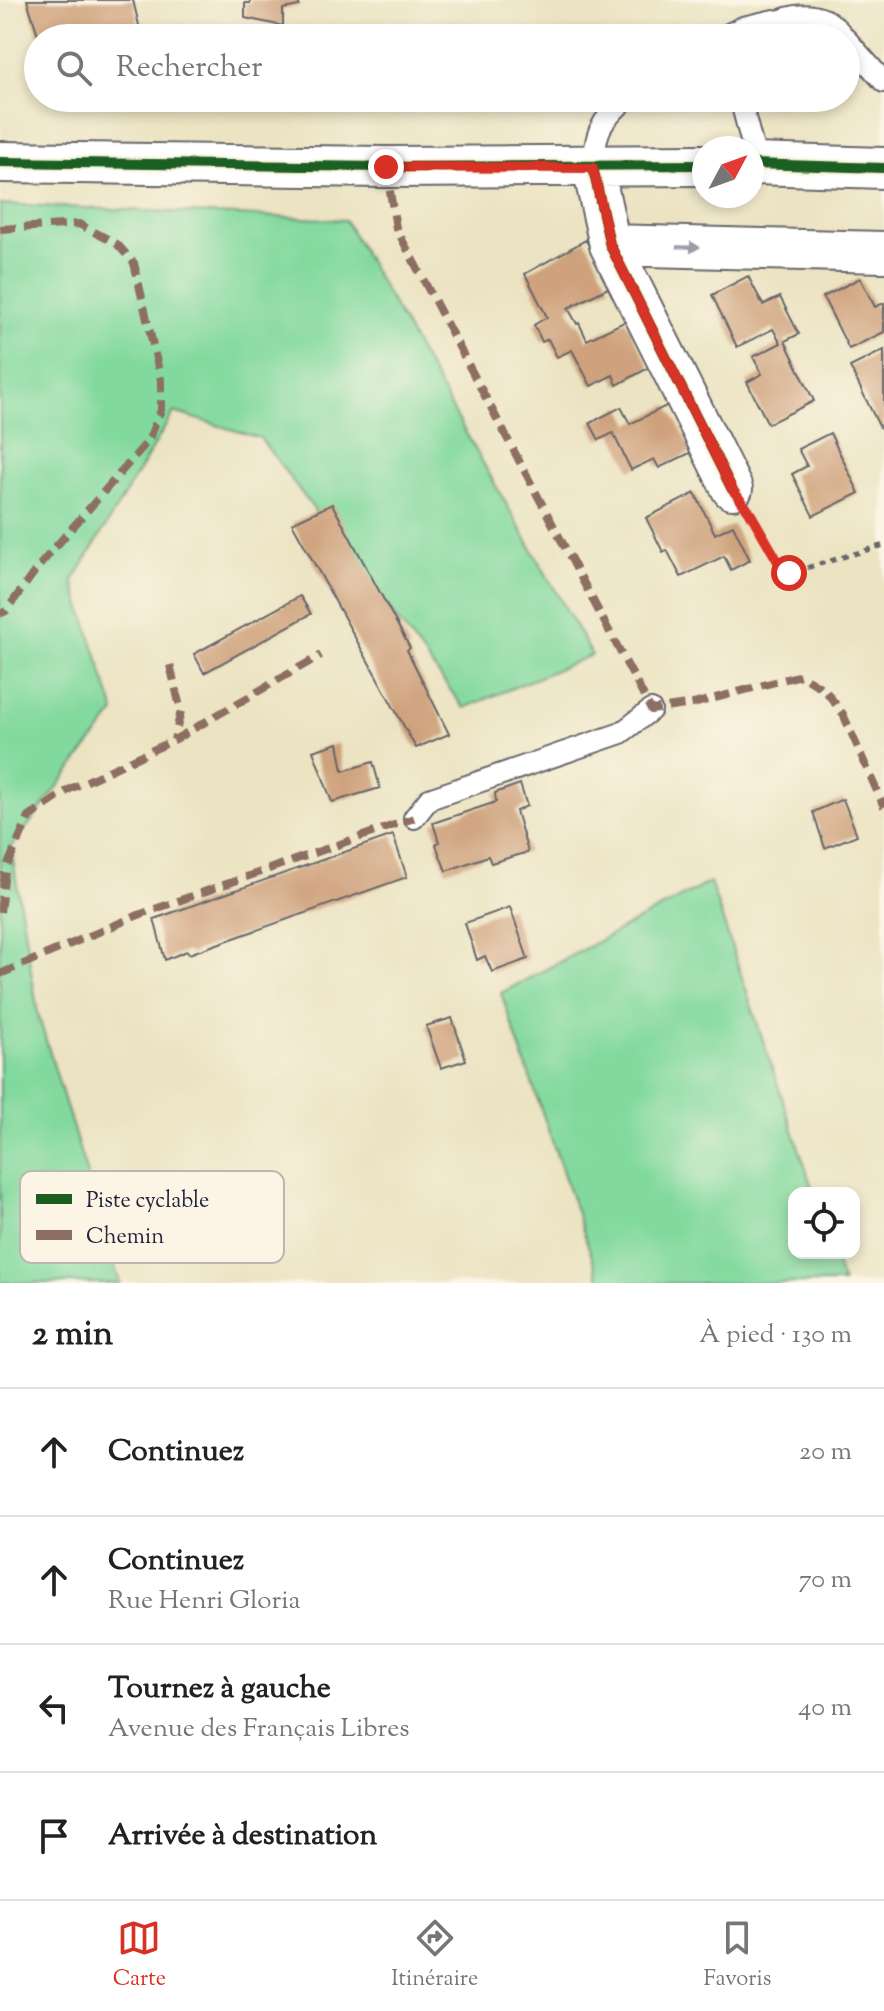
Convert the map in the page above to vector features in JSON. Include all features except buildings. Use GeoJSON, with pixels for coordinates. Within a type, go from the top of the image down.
{"type":"FeatureCollection","features":[{"type":"Feature","properties":{"kind":"street"},"geometry":{"type":"LineString","coordinates":[[0,162],[593,168],[692,165]]}},
{"type":"Feature","properties":{"kind":"street"},"geometry":{"type":"LineString","coordinates":[[764,164],[884,168]]}},
{"type":"Feature","properties":{"kind":"street"},"geometry":{"type":"LineString","coordinates":[[593,168],[610,245],[732,489]]}},
{"type":"Feature","properties":{"kind":"street"},"geometry":{"type":"LineString","coordinates":[[610,245],[884,252]]}},
{"type":"Feature","properties":{"kind":"lane"},"geometry":{"type":"LineString","coordinates":[[756,24],[808,16],[831,24]]}},
{"type":"Feature","properties":{"kind":"lane"},"geometry":{"type":"LineString","coordinates":[[770,24],[782,18]]}},
{"type":"Feature","properties":{"kind":"lane"},"geometry":{"type":"LineString","coordinates":[[860,54],[884,82]]}},
{"type":"Feature","properties":{"kind":"lane"},"geometry":{"type":"LineString","coordinates":[[593,168],[595,139],[605,117],[611,112]]}},
{"type":"Feature","properties":{"kind":"lane"},"geometry":{"type":"LineString","coordinates":[[744,112],[750,136]]}},
{"type":"Feature","properties":{"kind":"lane"},"geometry":{"type":"LineString","coordinates":[[414,818],[429,799],[621,733],[651,710]]}},
{"type":"Feature","properties":{"kind":"path"},"geometry":{"type":"LineString","coordinates":[[732,489],[749,511],[780,565],[789,573],[884,545]]}},
{"type":"Feature","properties":{"kind":"green space"},"geometry":{"type":"Polygon","coordinates":[[[0,204],[345,220],[592,655],[464,708],[260,438],[174,412],[73,581],[115,712],[11,848],[38,1014],[86,1171],[20,1171],[20,1263],[114,1263],[120,1283],[0,1283],[0,204]]]}},
{"type":"Feature","properties":{"kind":"green space"},"geometry":{"type":"Polygon","coordinates":[[[710,882],[812,1187],[788,1187],[788,1259],[835,1259],[843,1283],[601,1283],[501,993],[710,882]]]}},
{"type":"Feature","properties":{"kind":"marked path"},"geometry":{"type":"LineString","coordinates":[[386,167],[396,228],[651,710],[693,704],[801,675],[825,690],[843,714],[884,807]]}},
{"type":"Feature","properties":{"kind":"marked path"},"geometry":{"type":"LineString","coordinates":[[0,229],[79,224],[117,244],[134,263],[161,380],[161,410],[148,441],[38,567],[6,611],[0,614]]}},
{"type":"Feature","properties":{"kind":"marked path"},"geometry":{"type":"LineString","coordinates":[[0,912],[5,871],[29,817],[70,789],[174,740],[321,655]]}},
{"type":"Feature","properties":{"kind":"marked path"},"geometry":{"type":"LineString","coordinates":[[170,665],[181,711],[174,740]]}},
{"type":"Feature","properties":{"kind":"marked path"},"geometry":{"type":"LineString","coordinates":[[0,974],[141,914],[414,818]]}},
{"type":"Feature","properties":{"kind":"cycle path"},"geometry":{"type":"LineString","coordinates":[[0,162],[386,167],[692,165]]}},
{"type":"Feature","properties":{"kind":"cycle path"},"geometry":{"type":"LineString","coordinates":[[764,164],[884,168]]}},
{"type":"Feature","properties":{"kind":"cycle path"},"geometry":{"type":"LineString","coordinates":[[593,168],[610,245],[732,489]]}},
{"type":"Feature","properties":{"kind":"route"},"geometry":{"type":"LineString","coordinates":[[386,167],[593,168],[610,245],[732,489],[749,511],[780,565],[789,573]]}}]}
